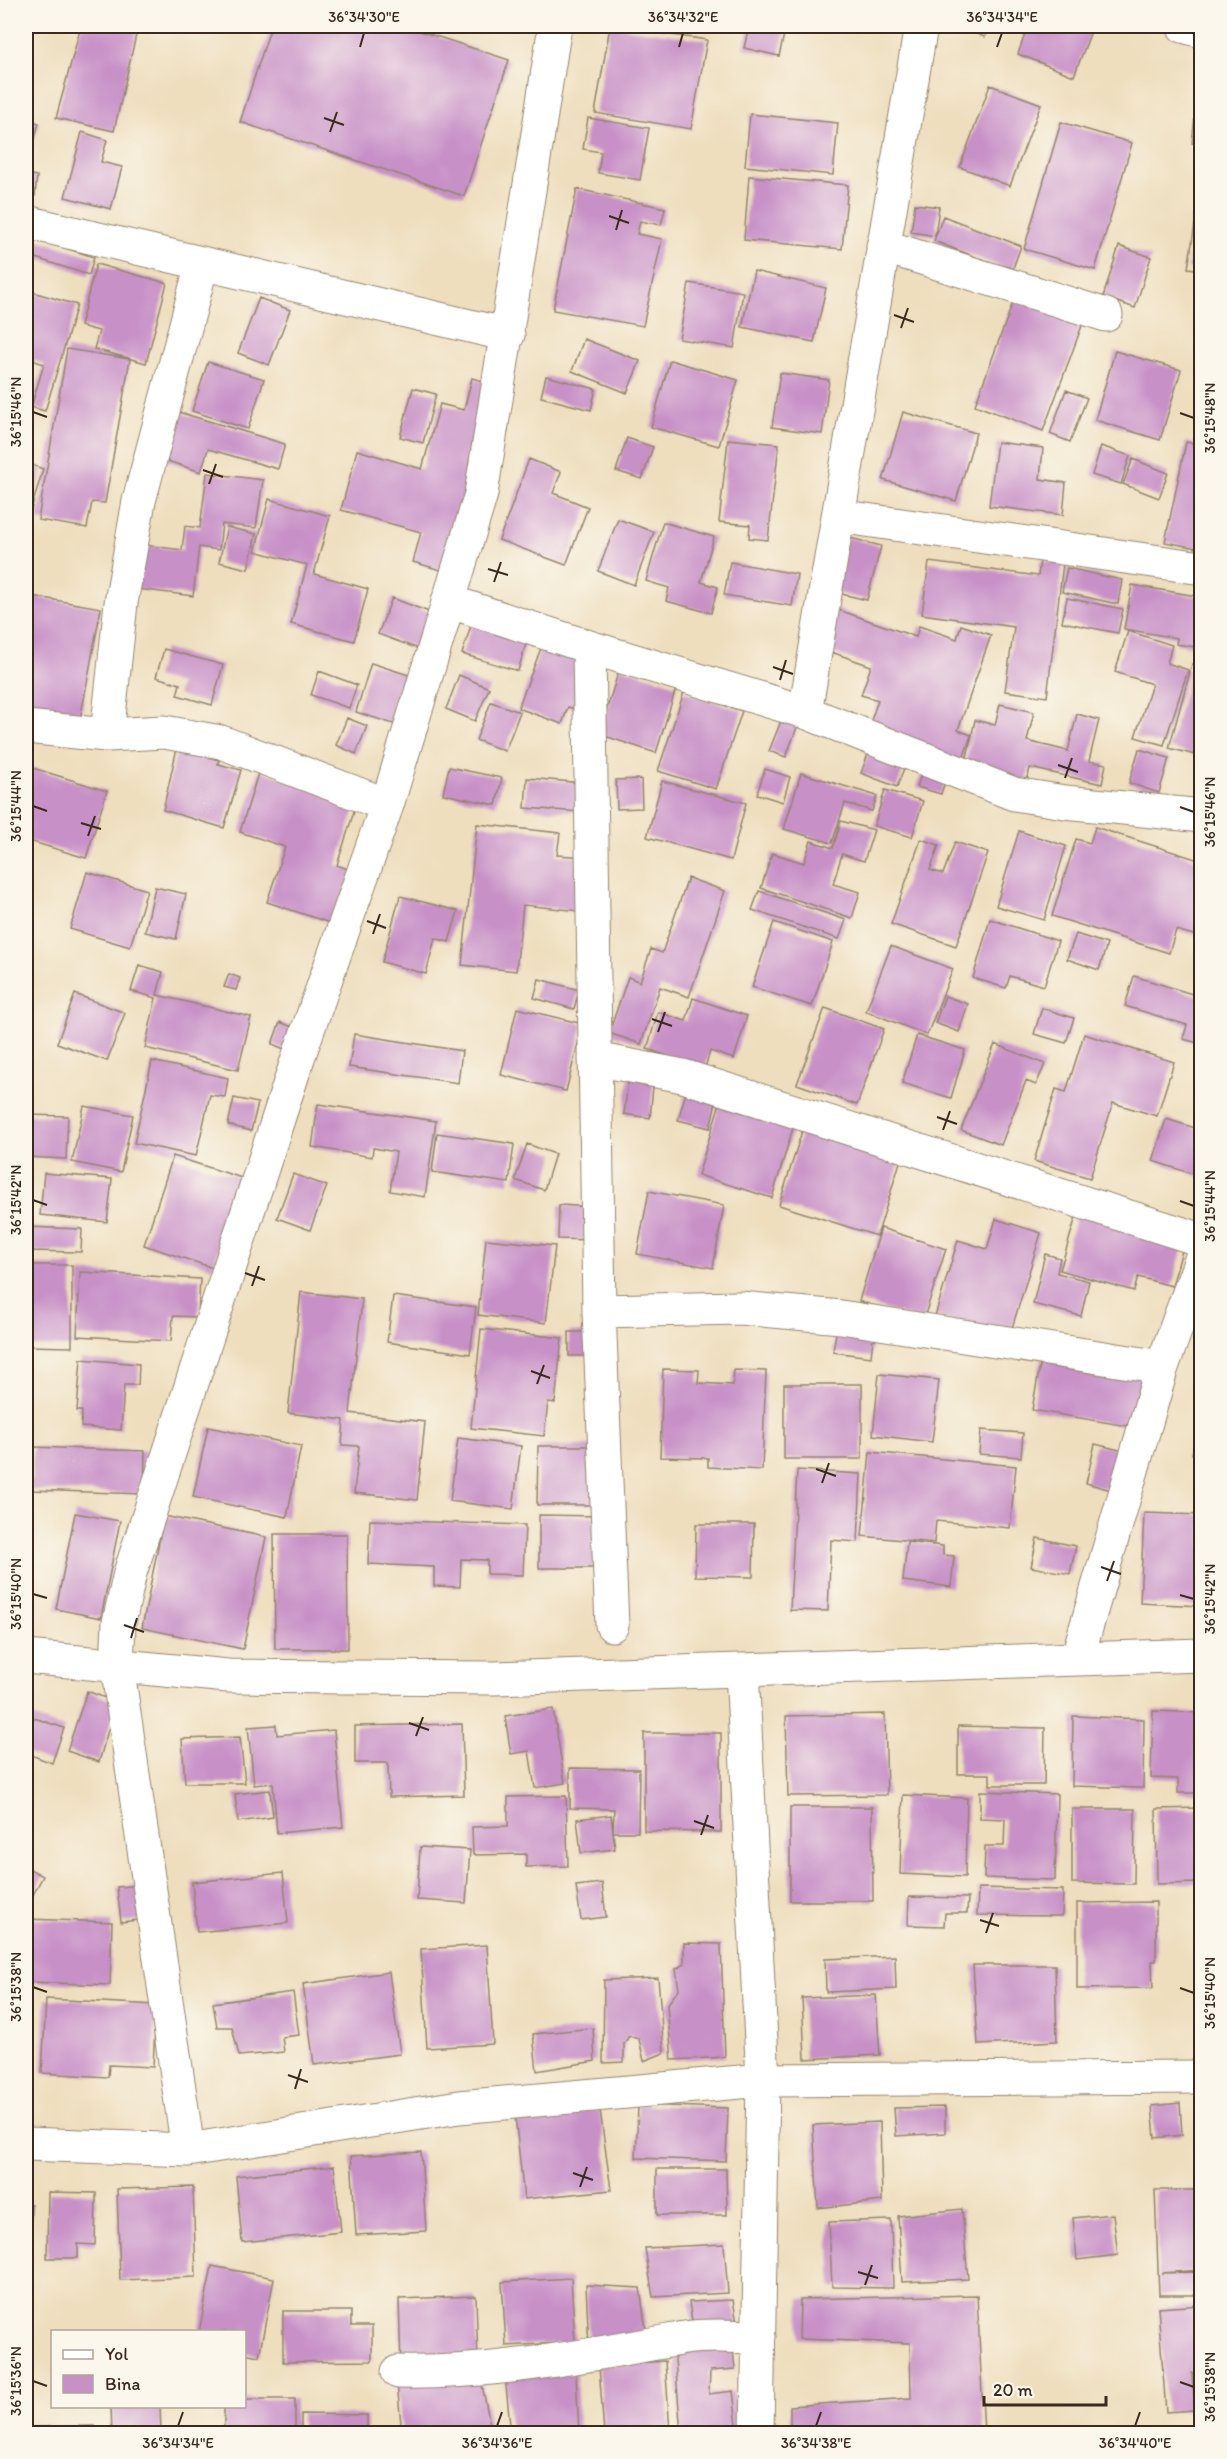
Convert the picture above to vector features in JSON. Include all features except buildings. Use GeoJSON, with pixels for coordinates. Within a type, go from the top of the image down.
{"type":"FeatureCollection","features":[{"type":"Feature","properties":{"kind":"street"},"geometry":{"type":"LineString","coordinates":[[188,2150],[117,1665],[119,1622],[130,1573],[298,1058],[387,805],[481,494],[508,335],[555,26]]}},
{"type":"Feature","properties":{"kind":"street"},"geometry":{"type":"LineString","coordinates":[[805,712],[921,26]]}},
{"type":"Feature","properties":{"kind":"street"},"geometry":{"type":"LineString","coordinates":[[1183,26],[1202,31]]}},
{"type":"Feature","properties":{"kind":"street"},"geometry":{"type":"LineString","coordinates":[[26,222],[508,335]]}},
{"type":"Feature","properties":{"kind":"street"},"geometry":{"type":"LineString","coordinates":[[883,246],[1106,315]]}},
{"type":"Feature","properties":{"kind":"street"},"geometry":{"type":"LineString","coordinates":[[107,735],[121,603],[139,501],[202,264]]}},
{"type":"Feature","properties":{"kind":"street"},"geometry":{"type":"LineString","coordinates":[[838,516],[1202,568]]}},
{"type":"Feature","properties":{"kind":"street"},"geometry":{"type":"LineString","coordinates":[[448,601],[589,647],[805,712],[1014,794],[1065,802],[1202,816]]}},
{"type":"Feature","properties":{"kind":"street"},"geometry":{"type":"LineString","coordinates":[[589,647],[599,1311],[612,1625]]}},
{"type":"Feature","properties":{"kind":"street"},"geometry":{"type":"LineString","coordinates":[[26,727],[107,735],[164,732],[221,742],[387,805]]}},
{"type":"Feature","properties":{"kind":"street"},"geometry":{"type":"LineString","coordinates":[[595,1059],[683,1076],[1202,1240]]}},
{"type":"Feature","properties":{"kind":"street"},"geometry":{"type":"LineString","coordinates":[[1077,1659],[1162,1367],[1202,1257]]}},
{"type":"Feature","properties":{"kind":"street"},"geometry":{"type":"LineString","coordinates":[[599,1311],[740,1308],[841,1317],[1162,1367]]}},
{"type":"Feature","properties":{"kind":"street"},"geometry":{"type":"LineString","coordinates":[[26,1657],[228,1676],[494,1678],[1202,1655]]}},
{"type":"Feature","properties":{"kind":"street"},"geometry":{"type":"LineString","coordinates":[[742,1670],[763,2080],[757,2433]]}},
{"type":"Feature","properties":{"kind":"street"},"geometry":{"type":"LineString","coordinates":[[26,2145],[188,2150],[459,2107],[763,2080],[1202,2078]]}},
{"type":"Feature","properties":{"kind":"street"},"geometry":{"type":"LineString","coordinates":[[398,2372],[428,2373],[542,2362],[687,2338],[759,2337]]}}]}
